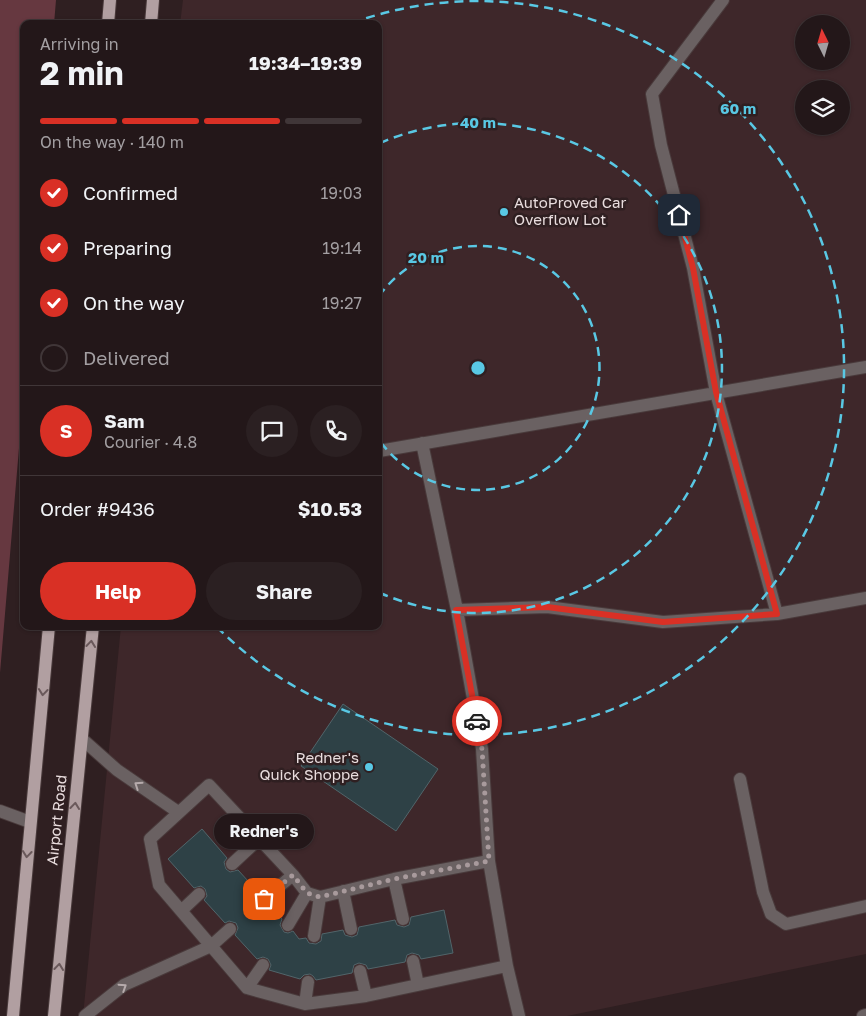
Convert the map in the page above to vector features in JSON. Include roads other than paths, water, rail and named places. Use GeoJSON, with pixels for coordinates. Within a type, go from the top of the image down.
{"type":"FeatureCollection","features":[{"type":"Feature","properties":{"kind":"main road"},"geometry":{"type":"LineString","coordinates":[[108,20],[110,0]]}},
{"type":"Feature","properties":{"kind":"main road"},"geometry":{"type":"LineString","coordinates":[[151,20],[153,0]]}},
{"type":"Feature","properties":{"kind":"main road","name":"Airport Road"},"geometry":{"type":"LineString","coordinates":[[12,1016],[49,630]]}},
{"type":"Feature","properties":{"kind":"main road","name":"Airport Road"},"geometry":{"type":"LineString","coordinates":[[54,1016],[92,630]]}},
{"type":"Feature","properties":{"kind":"lane"},"geometry":{"type":"LineString","coordinates":[[723,0],[652,94],[661,145],[693,268],[716,392],[777,614]]}},
{"type":"Feature","properties":{"kind":"lane"},"geometry":{"type":"LineString","coordinates":[[382,450],[866,367]]}},
{"type":"Feature","properties":{"kind":"lane"},"geometry":{"type":"LineString","coordinates":[[422,443],[482,749],[489,861],[507,966],[518,1016]]}},
{"type":"Feature","properties":{"kind":"lane"},"geometry":{"type":"LineString","coordinates":[[456,610],[547,607],[663,622],[777,614],[866,598]]}},
{"type":"Feature","properties":{"kind":"lane"},"geometry":{"type":"LineString","coordinates":[[82,739],[116,770],[178,812]]}},
{"type":"Feature","properties":{"kind":"lane"},"geometry":{"type":"LineString","coordinates":[[740,779],[762,892],[771,914],[786,924],[866,906]]}},
{"type":"Feature","properties":{"kind":"lane"},"geometry":{"type":"LineString","coordinates":[[489,861],[394,879],[320,897],[307,893],[293,875],[209,785],[150,839],[159,886],[247,988],[305,1004],[366,996],[507,966]]}},
{"type":"Feature","properties":{"kind":"lane"},"geometry":{"type":"LineString","coordinates":[[0,811],[30,822]]}},
{"type":"Feature","properties":{"kind":"lane"},"geometry":{"type":"LineString","coordinates":[[232,864],[259,839]]}},
{"type":"Feature","properties":{"kind":"lane"},"geometry":{"type":"LineString","coordinates":[[264,899],[293,875]]}},
{"type":"Feature","properties":{"kind":"lane"},"geometry":{"type":"LineString","coordinates":[[394,879],[403,919]]}},
{"type":"Feature","properties":{"kind":"lane"},"geometry":{"type":"LineString","coordinates":[[343,891],[351,929]]}},
{"type":"Feature","properties":{"kind":"lane"},"geometry":{"type":"LineString","coordinates":[[288,925],[307,893]]}},
{"type":"Feature","properties":{"kind":"lane"},"geometry":{"type":"LineString","coordinates":[[181,911],[199,894]]}},
{"type":"Feature","properties":{"kind":"lane"},"geometry":{"type":"LineString","coordinates":[[314,936],[320,897]]}},
{"type":"Feature","properties":{"kind":"lane"},"geometry":{"type":"LineString","coordinates":[[85,1016],[124,985],[211,946],[230,929]]}},
{"type":"Feature","properties":{"kind":"lane"},"geometry":{"type":"LineString","coordinates":[[413,961],[418,985]]}},
{"type":"Feature","properties":{"kind":"lane"},"geometry":{"type":"LineString","coordinates":[[247,988],[262,965]]}},
{"type":"Feature","properties":{"kind":"lane"},"geometry":{"type":"LineString","coordinates":[[360,971],[366,996]]}},
{"type":"Feature","properties":{"kind":"lane"},"geometry":{"type":"LineString","coordinates":[[305,1004],[308,982]]}},
{"type":"Feature","properties":{"kind":"place","name":"AutoProved Car Overflow Lot"},"geometry":{"type":"Point","coordinates":[504,212]}},
{"type":"Feature","properties":{"kind":"place","name":"Redner's Quick Shoppe"},"geometry":{"type":"Point","coordinates":[369,767]}},
{"type":"Feature","properties":{"kind":"place","name":"Redner's"},"geometry":{"type":"Point","coordinates":[264,899]}}]}
